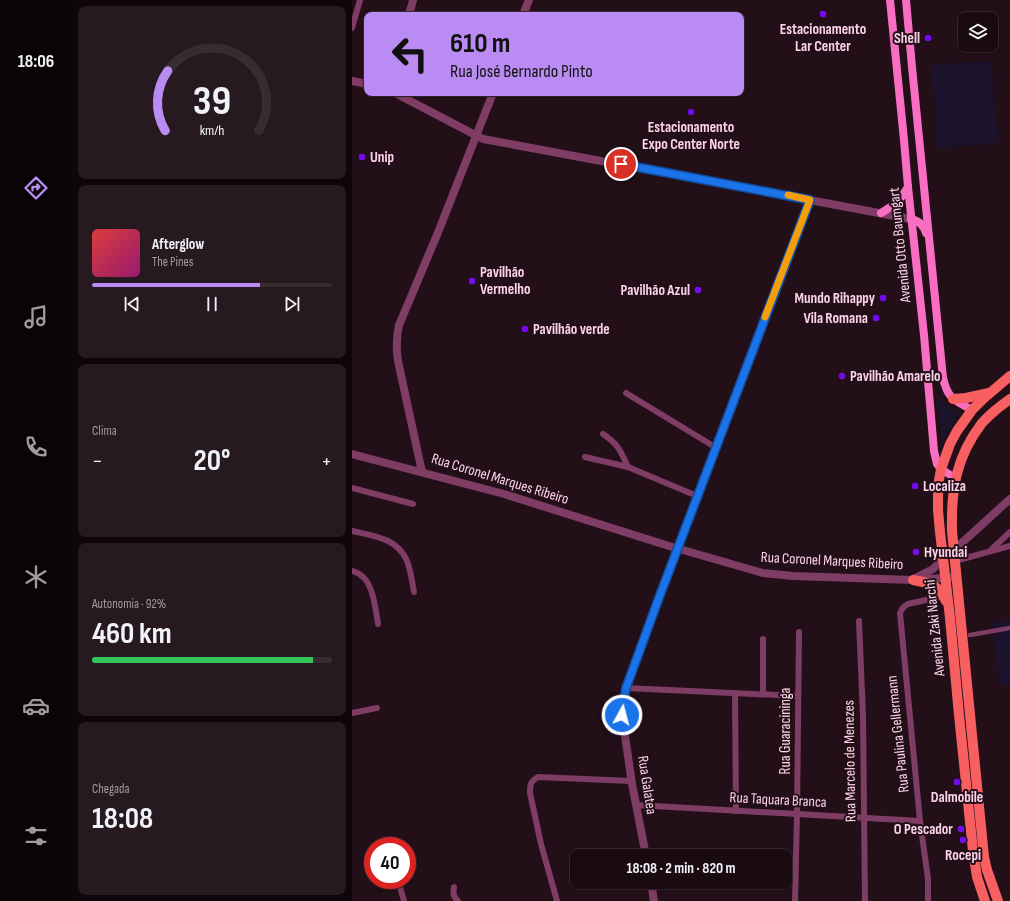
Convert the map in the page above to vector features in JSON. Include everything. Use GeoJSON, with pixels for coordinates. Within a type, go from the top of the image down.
{"type":"FeatureCollection","features":[{"type":"Feature","properties":{"kind":"main road","name":"Avenida Otto Baumgart"},"geometry":{"type":"LineString","coordinates":[[890,0],[911,219],[924,335],[934,451],[937,464],[941,469]]}},
{"type":"Feature","properties":{"kind":"main road","name":"Avenida Otto Baumgart"},"geometry":{"type":"LineString","coordinates":[[906,0],[943,378],[948,394],[953,399]]}},
{"type":"Feature","properties":{"kind":"main road"},"geometry":{"type":"LineString","coordinates":[[904,140],[913,142],[917,141],[919,138]]}},
{"type":"Feature","properties":{"kind":"main road"},"geometry":{"type":"LineString","coordinates":[[881,213],[899,201],[908,187]]}},
{"type":"Feature","properties":{"kind":"main road"},"geometry":{"type":"LineString","coordinates":[[911,219],[923,225],[929,241]]}},
{"type":"Feature","properties":{"kind":"main road","name":"Avenida Zaki Narchi"},"geometry":{"type":"LineString","coordinates":[[985,901],[977,877],[974,857],[946,600],[938,510],[938,486],[941,469],[950,444],[957,431],[972,410],[1010,376]]}},
{"type":"Feature","properties":{"kind":"main road"},"geometry":{"type":"LineString","coordinates":[[953,399],[986,396],[983,402],[986,408],[996,410]]}},
{"type":"Feature","properties":{"kind":"main road","name":"Avenida Zaki Narchi"},"geometry":{"type":"LineString","coordinates":[[998,901],[984,857],[951,510],[955,478],[961,459],[980,426],[1010,398]]}},
{"type":"Feature","properties":{"kind":"main road"},"geometry":{"type":"LineString","coordinates":[[953,399],[972,410],[979,419],[980,426]]}},
{"type":"Feature","properties":{"kind":"main road"},"geometry":{"type":"LineString","coordinates":[[941,469],[955,478]]}},
{"type":"Feature","properties":{"kind":"main road"},"geometry":{"type":"LineString","coordinates":[[913,580],[934,585],[946,600]]}},
{"type":"Feature","properties":{"kind":"street"},"geometry":{"type":"LineString","coordinates":[[352,28],[360,0]]}},
{"type":"Feature","properties":{"kind":"street"},"geometry":{"type":"LineString","coordinates":[[410,12],[413,0]]}},
{"type":"Feature","properties":{"kind":"street"},"geometry":{"type":"LineString","coordinates":[[524,12],[529,0]]}},
{"type":"Feature","properties":{"kind":"street"},"geometry":{"type":"LineString","coordinates":[[352,81],[364,83]]}},
{"type":"Feature","properties":{"kind":"street"},"geometry":{"type":"LineString","coordinates":[[401,96],[483,139],[911,219]]}},
{"type":"Feature","properties":{"kind":"street","name":"Rua Coronel Marques Ribeiro"},"geometry":{"type":"LineString","coordinates":[[492,96],[399,325],[396,336],[398,361],[422,472],[504,494],[763,573],[793,576],[913,580],[957,577]]}},
{"type":"Feature","properties":{"kind":"street","name":"Rua Galatea"},"geometry":{"type":"LineString","coordinates":[[645,849],[631,781],[622,715],[626,688],[715,447],[810,200]]}},
{"type":"Feature","properties":{"kind":"street"},"geometry":{"type":"LineString","coordinates":[[626,393],[715,447]]}},
{"type":"Feature","properties":{"kind":"street"},"geometry":{"type":"LineString","coordinates":[[603,434],[618,446],[628,467]]}},
{"type":"Feature","properties":{"kind":"street"},"geometry":{"type":"LineString","coordinates":[[352,454],[422,472]]}},
{"type":"Feature","properties":{"kind":"street"},"geometry":{"type":"LineString","coordinates":[[585,457],[628,467],[697,496]]}},
{"type":"Feature","properties":{"kind":"street"},"geometry":{"type":"LineString","coordinates":[[352,488],[413,504]]}},
{"type":"Feature","properties":{"kind":"street"},"geometry":{"type":"LineString","coordinates":[[954,550],[1010,499]]}},
{"type":"Feature","properties":{"kind":"street"},"geometry":{"type":"LineString","coordinates":[[352,531],[377,537],[391,542],[398,547],[408,562],[414,592]]}},
{"type":"Feature","properties":{"kind":"street"},"geometry":{"type":"LineString","coordinates":[[990,551],[1010,532]]}},
{"type":"Feature","properties":{"kind":"street"},"geometry":{"type":"LineString","coordinates":[[955,561],[1010,546]]}},
{"type":"Feature","properties":{"kind":"street","name":"Rua Coronel Marques Ribeiro"},"geometry":{"type":"LineString","coordinates":[[913,580],[917,576],[933,569],[943,559]]}},
{"type":"Feature","properties":{"kind":"street"},"geometry":{"type":"LineString","coordinates":[[352,571],[363,576],[368,583],[378,624]]}},
{"type":"Feature","properties":{"kind":"street","name":"Rua Paulina Gellermann"},"geometry":{"type":"LineString","coordinates":[[928,901],[928,879],[920,820],[900,613],[904,606],[908,604],[946,600]]}},
{"type":"Feature","properties":{"kind":"street","name":"Rua Marcelo de Menezes"},"geometry":{"type":"LineString","coordinates":[[859,621],[863,716],[865,901]]}},
{"type":"Feature","properties":{"kind":"street"},"geometry":{"type":"LineString","coordinates":[[970,635],[1010,628]]}},
{"type":"Feature","properties":{"kind":"street","name":"Rua Guaracininga"},"geometry":{"type":"LineString","coordinates":[[795,901],[799,632]]}},
{"type":"Feature","properties":{"kind":"street"},"geometry":{"type":"LineString","coordinates":[[763,639],[763,694]]}},
{"type":"Feature","properties":{"kind":"street"},"geometry":{"type":"LineString","coordinates":[[626,688],[798,696]]}},
{"type":"Feature","properties":{"kind":"street"},"geometry":{"type":"LineString","coordinates":[[735,693],[736,811]]}},
{"type":"Feature","properties":{"kind":"street"},"geometry":{"type":"LineString","coordinates":[[352,713],[377,708]]}},
{"type":"Feature","properties":{"kind":"street"},"geometry":{"type":"LineString","coordinates":[[557,901],[541,844],[530,793],[530,785],[533,780],[538,777],[631,781]]}},
{"type":"Feature","properties":{"kind":"street","name":"Rua Taquara Branca"},"geometry":{"type":"LineString","coordinates":[[636,805],[920,820]]}},
{"type":"Feature","properties":{"kind":"street"},"geometry":{"type":"LineString","coordinates":[[454,887],[453,892],[458,901]]}},
{"type":"Feature","properties":{"kind":"street"},"geometry":{"type":"LineString","coordinates":[[401,889],[404,901]]}},
{"type":"Feature","properties":{"kind":"street"},"geometry":{"type":"LineString","coordinates":[[652,889],[654,901]]}},
{"type":"Feature","properties":{"kind":"shaded area"},"geometry":{"type":"Polygon","coordinates":[[[991,61],[998,143],[938,148],[931,65],[991,61]]]}},
{"type":"Feature","properties":{"kind":"shaded area"},"geometry":{"type":"Polygon","coordinates":[[[937,397],[945,405],[959,413],[942,446],[941,445],[937,397]]]}},
{"type":"Feature","properties":{"kind":"shaded area"},"geometry":{"type":"Polygon","coordinates":[[[1010,620],[1010,682],[999,686],[992,622],[1010,620]]]}},
{"type":"Feature","properties":{"kind":"slow traffic"},"geometry":{"type":"LineString","coordinates":[[765,317],[810,200],[788,195]]}},
{"type":"Feature","properties":{"kind":"place","name":"Estacionamento Lar Center"},"geometry":{"type":"Point","coordinates":[823,14]}},
{"type":"Feature","properties":{"kind":"place","name":"Shell"},"geometry":{"type":"Point","coordinates":[928,38]}},
{"type":"Feature","properties":{"kind":"place","name":"Estacionamento Expo Center Norte"},"geometry":{"type":"Point","coordinates":[691,112]}},
{"type":"Feature","properties":{"kind":"place","name":"Unip"},"geometry":{"type":"Point","coordinates":[362,157]}},
{"type":"Feature","properties":{"kind":"place","name":"Pavilhão Vermelho"},"geometry":{"type":"Point","coordinates":[472,281]}},
{"type":"Feature","properties":{"kind":"place","name":"Pavilhão Azul"},"geometry":{"type":"Point","coordinates":[698,290]}},
{"type":"Feature","properties":{"kind":"place","name":"Mundo Rihappy"},"geometry":{"type":"Point","coordinates":[883,298]}},
{"type":"Feature","properties":{"kind":"place","name":"Vila Romana"},"geometry":{"type":"Point","coordinates":[876,318]}},
{"type":"Feature","properties":{"kind":"place","name":"Pavilhão verde"},"geometry":{"type":"Point","coordinates":[525,329]}},
{"type":"Feature","properties":{"kind":"place","name":"Pavilhão Amarelo"},"geometry":{"type":"Point","coordinates":[842,376]}},
{"type":"Feature","properties":{"kind":"place","name":"Localiza"},"geometry":{"type":"Point","coordinates":[915,486]}},
{"type":"Feature","properties":{"kind":"place","name":"Hyundai"},"geometry":{"type":"Point","coordinates":[916,552]}},
{"type":"Feature","properties":{"kind":"place","name":"Dalmobile"},"geometry":{"type":"Point","coordinates":[957,782]}},
{"type":"Feature","properties":{"kind":"place","name":"O Pescador"},"geometry":{"type":"Point","coordinates":[961,829]}},
{"type":"Feature","properties":{"kind":"place","name":"Rocepi"},"geometry":{"type":"Point","coordinates":[963,840]}},
{"type":"Feature","properties":{"kind":"route"},"geometry":{"type":"LineString","coordinates":[[621,164],[810,200],[715,447],[626,688],[622,715]]}}]}
